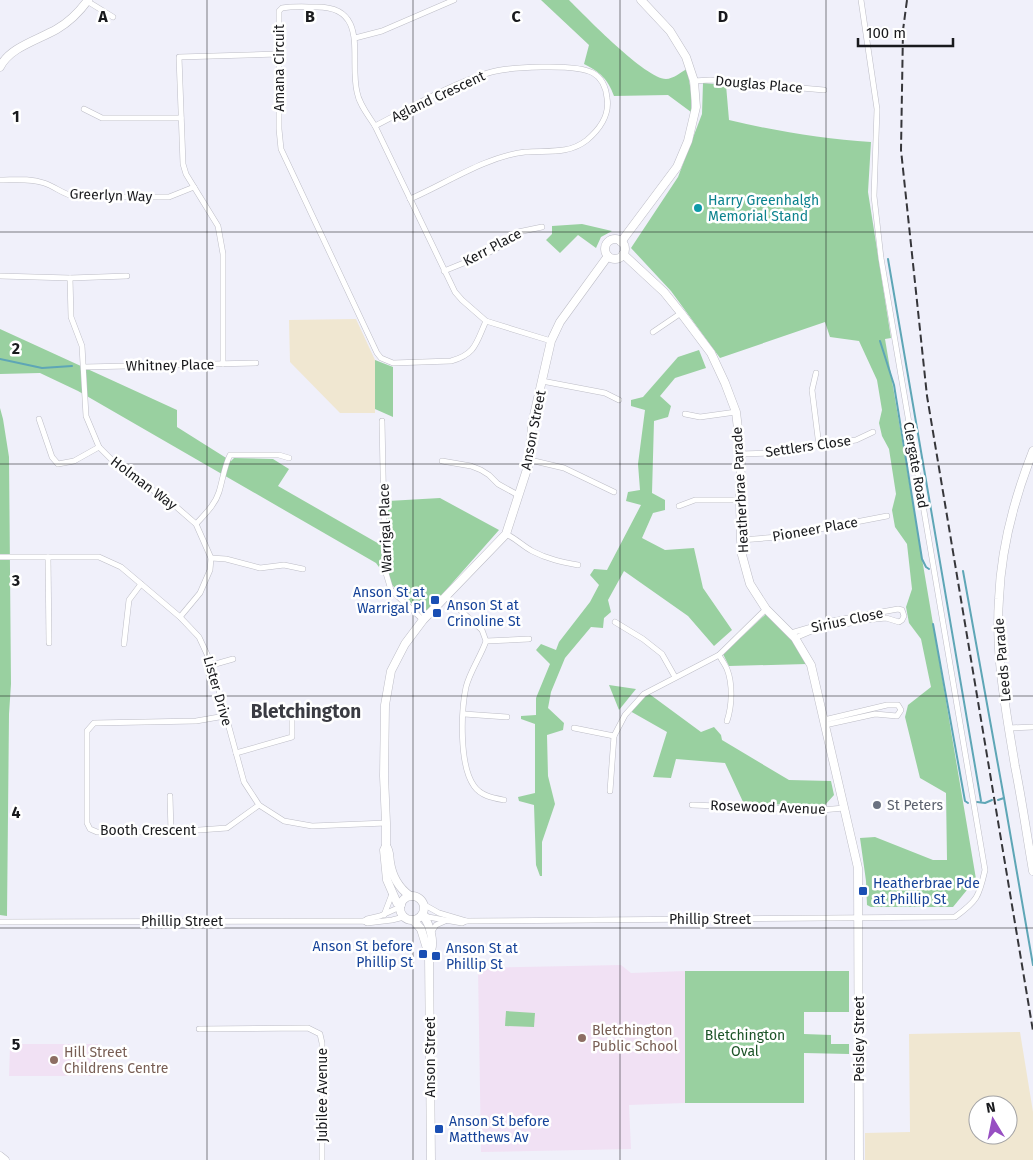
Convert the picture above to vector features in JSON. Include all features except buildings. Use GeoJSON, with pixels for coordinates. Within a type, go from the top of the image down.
{"type":"FeatureCollection","features":[{"type":"Feature","properties":{"kind":"street"},"geometry":{"type":"LineString","coordinates":[[355,38],[382,31],[454,0]]}},
{"type":"Feature","properties":{"kind":"street"},"geometry":{"type":"LineString","coordinates":[[621,242],[678,167],[692,128],[696,107],[694,81],[680,44],[640,0]]}},
{"type":"Feature","properties":{"kind":"street","name":"Clergate Road"},"geometry":{"type":"LineString","coordinates":[[861,0],[877,109],[874,196],[881,258],[985,870],[981,887],[973,904],[955,917]]}},
{"type":"Feature","properties":{"kind":"street"},"geometry":{"type":"LineString","coordinates":[[0,67],[3,60],[14,52],[67,23],[88,1],[113,17]]}},
{"type":"Feature","properties":{"kind":"street","name":"Amana Circuit"},"geometry":{"type":"LineString","coordinates":[[486,321],[474,346],[465,356],[450,361],[393,363],[381,358],[281,149],[279,129],[279,11],[286,7],[326,7],[344,15],[352,26],[355,38],[356,91],[359,100],[375,126],[455,292],[486,321],[551,340]]}},
{"type":"Feature","properties":{"kind":"street"},"geometry":{"type":"LineString","coordinates":[[223,364],[223,254],[218,226],[186,174],[183,164],[179,57],[278,54]]}},
{"type":"Feature","properties":{"kind":"street","name":"Agland Crescent"},"geometry":{"type":"LineString","coordinates":[[375,126],[452,88],[487,73],[500,70],[559,68],[584,70],[598,76],[605,86],[608,107],[601,126],[586,141],[574,148],[555,152],[509,154],[492,160],[410,199]]}},
{"type":"Feature","properties":{"kind":"street","name":"Douglas Place"},"geometry":{"type":"LineString","coordinates":[[694,81],[710,80],[824,90]]}},
{"type":"Feature","properties":{"kind":"street"},"geometry":{"type":"LineString","coordinates":[[84,109],[102,118],[181,118]]}},
{"type":"Feature","properties":{"kind":"street","name":"Greerlyn Way"},"geometry":{"type":"LineString","coordinates":[[0,180],[26,180],[44,183],[65,195],[76,197],[169,197],[194,187]]}},
{"type":"Feature","properties":{"kind":"street","name":"Kerr Place"},"geometry":{"type":"LineString","coordinates":[[444,272],[499,247],[518,232],[542,227]]}},
{"type":"Feature","properties":{"kind":"street"},"geometry":{"type":"LineString","coordinates":[[616,240],[621,242],[624,248],[623,254],[616,258],[608,256],[605,249],[608,242],[616,240]]}},
{"type":"Feature","properties":{"kind":"street","name":"Heatherbrae Parade"},"geometry":{"type":"LineString","coordinates":[[623,254],[664,292],[711,353],[736,412],[741,454],[742,555],[750,584],[766,609],[793,635],[811,666],[858,868],[858,918]]}},
{"type":"Feature","properties":{"kind":"street","name":"Anson Street"},"geometry":{"type":"LineString","coordinates":[[400,906],[392,894],[385,872],[384,850],[386,846],[384,776],[385,705],[391,671],[405,644],[424,620],[506,534],[530,460],[532,424],[551,340],[560,322],[608,256]]}},
{"type":"Feature","properties":{"kind":"street"},"geometry":{"type":"LineString","coordinates":[[0,276],[70,278],[127,276]]}},
{"type":"Feature","properties":{"kind":"street","name":"Holman Way"},"geometry":{"type":"LineString","coordinates":[[70,278],[71,317],[82,346],[84,367],[83,391],[86,416],[99,447],[118,466],[173,504],[196,524],[211,558]]}},
{"type":"Feature","properties":{"kind":"street"},"geometry":{"type":"LineString","coordinates":[[653,332],[682,313]]}},
{"type":"Feature","properties":{"kind":"street","name":"Whitney Place"},"geometry":{"type":"LineString","coordinates":[[84,367],[256,363]]}},
{"type":"Feature","properties":{"kind":"street"},"geometry":{"type":"LineString","coordinates":[[816,373],[812,390],[819,446]]}},
{"type":"Feature","properties":{"kind":"street"},"geometry":{"type":"LineString","coordinates":[[542,381],[605,394],[619,400]]}},
{"type":"Feature","properties":{"kind":"street"},"geometry":{"type":"LineString","coordinates":[[686,414],[700,417],[736,412]]}},
{"type":"Feature","properties":{"kind":"street"},"geometry":{"type":"LineString","coordinates":[[39,419],[52,457],[58,464],[74,461],[99,447]]}},
{"type":"Feature","properties":{"kind":"street","name":"Warrigal Place"},"geometry":{"type":"LineString","coordinates":[[382,421],[385,570],[391,590],[424,620]]}},
{"type":"Feature","properties":{"kind":"street","name":"Settlers Close"},"geometry":{"type":"LineString","coordinates":[[741,454],[770,452],[856,440],[873,432]]}},
{"type":"Feature","properties":{"kind":"street","name":"Leeds Parade"},"geometry":{"type":"LineString","coordinates":[[1033,451],[1013,508],[1005,545],[999,592],[998,630],[1009,728],[1033,871]]}},
{"type":"Feature","properties":{"kind":"street"},"geometry":{"type":"LineString","coordinates":[[196,524],[213,505],[219,493],[224,466],[230,455],[278,455],[289,458]]}},
{"type":"Feature","properties":{"kind":"street"},"geometry":{"type":"LineString","coordinates":[[530,460],[564,468],[614,492]]}},
{"type":"Feature","properties":{"kind":"street"},"geometry":{"type":"LineString","coordinates":[[442,461],[471,466],[481,470],[498,484],[518,494]]}},
{"type":"Feature","properties":{"kind":"street"},"geometry":{"type":"LineString","coordinates":[[680,506],[695,500],[740,500]]}},
{"type":"Feature","properties":{"kind":"street","name":"Pioneer Place"},"geometry":{"type":"LineString","coordinates":[[742,540],[778,537],[887,516]]}},
{"type":"Feature","properties":{"kind":"street"},"geometry":{"type":"LineString","coordinates":[[506,534],[547,557],[578,564]]}},
{"type":"Feature","properties":{"kind":"street"},"geometry":{"type":"LineString","coordinates":[[48,556],[49,643]]}},
{"type":"Feature","properties":{"kind":"street","name":"Lister Drive"},"geometry":{"type":"LineString","coordinates":[[0,557],[99,557],[121,566],[180,617],[200,637],[212,666],[244,782],[259,805],[284,821],[312,826],[386,823]]}},
{"type":"Feature","properties":{"kind":"street"},"geometry":{"type":"LineString","coordinates":[[180,617],[200,593],[210,570],[211,558],[226,559],[260,568],[284,565],[303,569]]}},
{"type":"Feature","properties":{"kind":"street"},"geometry":{"type":"LineString","coordinates":[[124,644],[129,600],[141,584]]}},
{"type":"Feature","properties":{"kind":"street"},"geometry":{"type":"LineString","coordinates":[[446,596],[482,630],[486,641],[467,686],[463,741],[467,772],[474,787],[488,797],[504,800]]}},
{"type":"Feature","properties":{"kind":"street"},"geometry":{"type":"LineString","coordinates":[[610,791],[614,736],[625,715],[644,694],[719,655],[766,609]]}},
{"type":"Feature","properties":{"kind":"street","name":"Sirius Close"},"geometry":{"type":"LineString","coordinates":[[898,609],[902,610],[904,616],[899,622],[886,618],[866,620],[793,635],[832,621],[898,609]]}},
{"type":"Feature","properties":{"kind":"street"},"geometry":{"type":"LineString","coordinates":[[615,622],[643,638],[662,654],[675,677]]}},
{"type":"Feature","properties":{"kind":"street"},"geometry":{"type":"LineString","coordinates":[[486,641],[529,639]]}},
{"type":"Feature","properties":{"kind":"street"},"geometry":{"type":"LineString","coordinates":[[719,655],[728,670],[731,692],[730,713],[727,721]]}},
{"type":"Feature","properties":{"kind":"street"},"geometry":{"type":"LineString","coordinates":[[212,666],[233,659]]}},
{"type":"Feature","properties":{"kind":"street"},"geometry":{"type":"LineString","coordinates":[[887,705],[898,705],[901,710],[897,716],[876,714],[825,722],[887,705]]}},
{"type":"Feature","properties":{"kind":"street"},"geometry":{"type":"LineString","coordinates":[[464,714],[507,717]]}},
{"type":"Feature","properties":{"kind":"street","name":"Booth Crescent"},"geometry":{"type":"LineString","coordinates":[[225,716],[196,721],[94,723],[87,731],[87,823],[90,828],[97,832],[171,832],[227,828],[259,805]]}},
{"type":"Feature","properties":{"kind":"street"},"geometry":{"type":"LineString","coordinates":[[236,753],[292,737],[292,721]]}},
{"type":"Feature","properties":{"kind":"street"},"geometry":{"type":"LineString","coordinates":[[1009,728],[1033,727]]}},
{"type":"Feature","properties":{"kind":"street"},"geometry":{"type":"LineString","coordinates":[[574,728],[614,736]]}},
{"type":"Feature","properties":{"kind":"street"},"geometry":{"type":"LineString","coordinates":[[170,796],[171,832]]}},
{"type":"Feature","properties":{"kind":"street","name":"Rosewood Avenue"},"geometry":{"type":"LineString","coordinates":[[692,805],[822,810],[844,808]]}},
{"type":"Feature","properties":{"kind":"street","name":"Anson Street"},"geometry":{"type":"LineString","coordinates":[[386,846],[389,850],[390,863],[395,878],[402,890],[410,896]]}},
{"type":"Feature","properties":{"kind":"street"},"geometry":{"type":"LineString","coordinates":[[384,915],[392,894]]}},
{"type":"Feature","properties":{"kind":"street"},"geometry":{"type":"LineString","coordinates":[[422,914],[413,920],[404,917],[400,906],[404,899],[410,896],[419,898],[423,904],[422,914],[431,934]]}},
{"type":"Feature","properties":{"kind":"street","name":"Phillip Street"},"geometry":{"type":"LineString","coordinates":[[423,904],[439,913],[466,921],[955,917]]}},
{"type":"Feature","properties":{"kind":"street","name":"Phillip Street"},"geometry":{"type":"LineString","coordinates":[[364,921],[367,918],[384,915],[400,906]]}},
{"type":"Feature","properties":{"kind":"street","name":"Phillip Street"},"geometry":{"type":"LineString","coordinates":[[422,914],[445,921],[462,923],[466,921]]}},
{"type":"Feature","properties":{"kind":"street","name":"Phillip Street"},"geometry":{"type":"LineString","coordinates":[[0,922],[364,921],[367,923],[404,917]]}},
{"type":"Feature","properties":{"kind":"street","name":"Peisley Street"},"geometry":{"type":"LineString","coordinates":[[858,918],[859,1160]]}},
{"type":"Feature","properties":{"kind":"street","name":"Anson Street"},"geometry":{"type":"LineString","coordinates":[[413,920],[421,929],[429,955],[431,1160]]}},
{"type":"Feature","properties":{"kind":"street"},"geometry":{"type":"LineString","coordinates":[[431,934],[436,925],[445,921]]}},
{"type":"Feature","properties":{"kind":"street","name":"Anson Street"},"geometry":{"type":"LineString","coordinates":[[429,955],[432,952],[431,934]]}},
{"type":"Feature","properties":{"kind":"street","name":"Jubilee Avenue"},"geometry":{"type":"LineString","coordinates":[[199,1029],[308,1028],[320,1034],[322,1044],[322,1160]]}},
{"type":"Feature","properties":{"kind":"street"},"geometry":{"type":"LineString","coordinates":[[0,1156],[5,1160]]}},
{"type":"Feature","properties":{"kind":"shaded area"},"geometry":{"type":"Polygon","coordinates":[[[356,319],[375,360],[375,413],[340,413],[290,362],[289,320],[356,319]]]}},
{"type":"Feature","properties":{"kind":"shaded area","name":"Bletchington Public School"},"geometry":{"type":"Polygon","coordinates":[[[621,965],[631,973],[685,971],[685,1103],[629,1105],[631,1149],[481,1152],[478,968],[621,965]]]}},
{"type":"Feature","properties":{"kind":"shaded area"},"geometry":{"type":"Polygon","coordinates":[[[1020,1032],[1033,1112],[1033,1160],[865,1160],[865,1133],[910,1132],[909,1034],[1020,1032]]]}},
{"type":"Feature","properties":{"kind":"shaded area","name":"Hill Street Childrens Centre"},"geometry":{"type":"Polygon","coordinates":[[[10,1044],[98,1044],[98,1076],[9,1076],[10,1044]]]}},
{"type":"Feature","properties":{"kind":"green space"},"geometry":{"type":"Polygon","coordinates":[[[541,0],[569,0],[616,46],[657,76],[669,79],[687,69],[691,91],[691,112],[668,95],[614,96],[603,77],[584,64],[589,45],[541,0]]]}},
{"type":"Feature","properties":{"kind":"green space"},"geometry":{"type":"Polygon","coordinates":[[[703,83],[726,85],[729,120],[800,134],[871,142],[868,192],[891,338],[885,339],[976,879],[953,907],[871,907],[867,905],[860,838],[875,837],[933,860],[947,860],[946,793],[920,778],[905,717],[908,705],[931,687],[921,639],[909,623],[906,607],[912,589],[907,544],[895,527],[892,510],[896,494],[889,449],[882,436],[879,423],[882,410],[877,380],[859,341],[830,337],[825,322],[720,358],[671,291],[631,248],[678,177],[702,114],[703,83]]]}},
{"type":"Feature","properties":{"kind":"green space"},"geometry":{"type":"Polygon","coordinates":[[[582,224],[612,231],[601,237],[596,248],[578,235],[560,253],[546,240],[552,234],[552,226],[582,224]]]}},
{"type":"Feature","properties":{"kind":"green space"},"geometry":{"type":"Polygon","coordinates":[[[0,329],[177,410],[177,427],[231,461],[234,458],[273,459],[289,469],[278,486],[388,549],[388,501],[440,498],[499,530],[424,615],[393,586],[376,563],[78,391],[40,373],[0,374],[0,329]]]}},
{"type":"Feature","properties":{"kind":"green space"},"geometry":{"type":"Polygon","coordinates":[[[699,350],[706,368],[675,378],[660,396],[671,406],[668,417],[654,421],[652,493],[665,500],[665,510],[653,513],[642,538],[665,550],[694,548],[703,588],[732,630],[714,646],[688,616],[624,571],[608,600],[611,612],[604,618],[603,628],[591,627],[565,658],[551,692],[548,708],[564,723],[563,730],[547,735],[548,776],[555,804],[542,842],[542,876],[540,876],[536,865],[534,805],[519,801],[518,797],[535,793],[535,724],[521,719],[521,716],[536,715],[536,698],[550,664],[536,650],[541,644],[556,650],[559,642],[590,602],[599,585],[590,575],[594,569],[607,570],[641,505],[626,501],[628,492],[640,490],[638,464],[645,410],[631,406],[631,400],[643,397],[678,357],[699,350]]]}},
{"type":"Feature","properties":{"kind":"green space"},"geometry":{"type":"Polygon","coordinates":[[[375,360],[393,367],[393,417],[375,409],[375,360]]]}},
{"type":"Feature","properties":{"kind":"green space"},"geometry":{"type":"Polygon","coordinates":[[[0,408],[9,457],[11,684],[7,916],[0,915],[0,408]]]}},
{"type":"Feature","properties":{"kind":"green space"},"geometry":{"type":"Polygon","coordinates":[[[766,614],[790,637],[807,664],[729,666],[723,654],[766,614]]]}},
{"type":"Feature","properties":{"kind":"green space"},"geometry":{"type":"Polygon","coordinates":[[[609,685],[636,689],[619,710],[609,685]]]}},
{"type":"Feature","properties":{"kind":"green space"},"geometry":{"type":"Polygon","coordinates":[[[648,693],[701,732],[714,727],[721,735],[722,740],[789,780],[831,781],[834,795],[825,805],[744,804],[725,763],[676,759],[671,778],[653,777],[667,732],[630,711],[648,693]]]}},
{"type":"Feature","properties":{"kind":"green space","name":"Bletchington Oval"},"geometry":{"type":"Polygon","coordinates":[[[685,971],[849,971],[849,1012],[804,1012],[804,1034],[831,1035],[831,1044],[849,1044],[849,1054],[804,1053],[804,1103],[685,1103],[685,971]]]}},
{"type":"Feature","properties":{"kind":"green space"},"geometry":{"type":"Polygon","coordinates":[[[506,1011],[535,1013],[534,1027],[505,1026],[506,1011]]]}},
{"type":"Feature","properties":{"kind":"waterway"},"geometry":{"type":"LineString","coordinates":[[888,259],[981,801]]}},
{"type":"Feature","properties":{"kind":"waterway"},"geometry":{"type":"LineString","coordinates":[[880,341],[894,385],[922,559],[929,569]]}},
{"type":"Feature","properties":{"kind":"waterway"},"geometry":{"type":"LineString","coordinates":[[0,359],[42,368],[72,366]]}},
{"type":"Feature","properties":{"kind":"waterway"},"geometry":{"type":"LineString","coordinates":[[963,571],[1004,798]]}},
{"type":"Feature","properties":{"kind":"waterway"},"geometry":{"type":"LineString","coordinates":[[933,624],[965,801],[968,803]]}},
{"type":"Feature","properties":{"kind":"waterway"},"geometry":{"type":"LineString","coordinates":[[998,800],[1004,798],[1033,965]]}},
{"type":"Feature","properties":{"kind":"waterway"},"geometry":{"type":"LineString","coordinates":[[977,802],[985,803],[992,800]]}},
{"type":"Feature","properties":{"kind":"railway"},"geometry":{"type":"LineString","coordinates":[[907,0],[903,30],[901,150],[927,396],[1033,1031]]}},
{"type":"Feature","properties":{"kind":"place","name":"Harry Greenhalgh Memorial Stand"},"geometry":{"type":"Point","coordinates":[698,208]}},
{"type":"Feature","properties":{"kind":"place","name":"Anson St at Warrigal Pl"},"geometry":{"type":"Point","coordinates":[435,600]}},
{"type":"Feature","properties":{"kind":"place","name":"Anson St at Crinoline St"},"geometry":{"type":"Point","coordinates":[437,613]}},
{"type":"Feature","properties":{"kind":"place","name":"St Peters"},"geometry":{"type":"Point","coordinates":[877,805]}},
{"type":"Feature","properties":{"kind":"place","name":"Heatherbrae Pde at Phillip St"},"geometry":{"type":"Point","coordinates":[863,891]}},
{"type":"Feature","properties":{"kind":"place","name":"Anson St before Phillip St"},"geometry":{"type":"Point","coordinates":[423,954]}},
{"type":"Feature","properties":{"kind":"place","name":"Anson St at Phillip St"},"geometry":{"type":"Point","coordinates":[436,956]}},
{"type":"Feature","properties":{"kind":"place","name":"Bletchington Public School"},"geometry":{"type":"Point","coordinates":[582,1038]}},
{"type":"Feature","properties":{"kind":"place","name":"Hill Street Childrens Centre"},"geometry":{"type":"Point","coordinates":[54,1060]}},
{"type":"Feature","properties":{"kind":"place","name":"Anson St before Matthews Av"},"geometry":{"type":"Point","coordinates":[439,1129]}},
{"type":"Feature","properties":{"kind":"district","name":"Bletchington"},"geometry":{"type":"Point","coordinates":[306,711]}}]}
